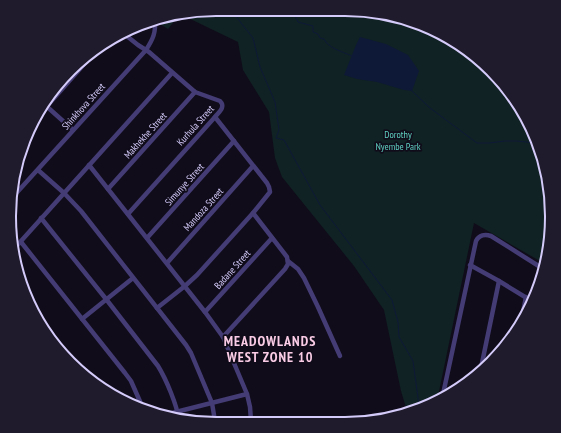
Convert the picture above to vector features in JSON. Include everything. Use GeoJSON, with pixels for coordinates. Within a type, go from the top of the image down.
{"type":"FeatureCollection","features":[{"type":"Feature","properties":{"kind":"street","name":"Shinkhova Street"},"geometry":{"type":"LineString","coordinates":[[18,192],[146,50],[152,41],[155,26]]}},
{"type":"Feature","properties":{"kind":"street","name":"Kurhula Street"},"geometry":{"type":"LineString","coordinates":[[128,37],[146,50],[195,92],[222,102],[222,108],[215,117],[128,214]]}},
{"type":"Feature","properties":{"kind":"street"},"geometry":{"type":"LineString","coordinates":[[18,245],[172,73]]}},
{"type":"Feature","properties":{"kind":"street","name":"Makhekhe Street"},"geometry":{"type":"LineString","coordinates":[[108,189],[195,92]]}},
{"type":"Feature","properties":{"kind":"street"},"geometry":{"type":"LineString","coordinates":[[48,108],[73,130]]}},
{"type":"Feature","properties":{"kind":"street"},"geometry":{"type":"LineString","coordinates":[[157,308],[197,275],[253,214],[270,190],[267,183],[215,117]]}},
{"type":"Feature","properties":{"kind":"street","name":"Simunye Street"},"geometry":{"type":"LineString","coordinates":[[147,238],[234,141]]}},
{"type":"Feature","properties":{"kind":"street"},"geometry":{"type":"LineString","coordinates":[[89,165],[185,286],[223,337],[247,394],[251,417]]}},
{"type":"Feature","properties":{"kind":"street","name":"Mandoza Street"},"geometry":{"type":"LineString","coordinates":[[167,263],[254,166]]}},
{"type":"Feature","properties":{"kind":"street"},"geometry":{"type":"LineString","coordinates":[[38,170],[64,193],[81,211],[186,345],[191,353],[212,403],[214,417]]}},
{"type":"Feature","properties":{"kind":"street"},"geometry":{"type":"LineString","coordinates":[[253,214],[288,261],[298,269],[304,278],[340,356]]}},
{"type":"Feature","properties":{"kind":"street"},"geometry":{"type":"LineString","coordinates":[[41,218],[158,366],[178,412],[247,394]]}},
{"type":"Feature","properties":{"kind":"street"},"geometry":{"type":"LineString","coordinates":[[444,391],[470,265],[478,238],[488,235],[538,266]]}},
{"type":"Feature","properties":{"kind":"street","name":"Badane Street"},"geometry":{"type":"LineString","coordinates":[[205,312],[272,238]]}},
{"type":"Feature","properties":{"kind":"street"},"geometry":{"type":"LineString","coordinates":[[21,242],[131,381],[140,402]]}},
{"type":"Feature","properties":{"kind":"street"},"geometry":{"type":"LineString","coordinates":[[223,337],[285,269],[288,261]]}},
{"type":"Feature","properties":{"kind":"street"},"geometry":{"type":"LineString","coordinates":[[470,265],[527,299]]}},
{"type":"Feature","properties":{"kind":"street"},"geometry":{"type":"LineString","coordinates":[[82,319],[133,278]]}},
{"type":"Feature","properties":{"kind":"street"},"geometry":{"type":"LineString","coordinates":[[482,362],[499,281]]}},
{"type":"Feature","properties":{"kind":"green space","name":"Dorothy Nyembe Park"},"geometry":{"type":"Polygon","coordinates":[[[203,16],[358,16],[396,23],[421,31],[445,43],[467,57],[504,94],[518,116],[530,140],[534,152],[541,177],[545,203],[545,230],[540,261],[474,223],[439,393],[421,402],[406,407],[401,391],[384,310],[354,266],[282,177],[275,158],[269,112],[243,70],[238,42],[189,18],[203,16]]]}},
{"type":"Feature","properties":{"kind":"green space","name":"Dorothy Nyembe Park"},"geometry":{"type":"Polygon","coordinates":[[[175,21],[168,29],[161,24],[175,21]]]}},
{"type":"Feature","properties":{"kind":"water"},"geometry":{"type":"Polygon","coordinates":[[[360,37],[386,44],[408,55],[419,71],[412,91],[344,75],[360,37]]]}},
{"type":"Feature","properties":{"kind":"waterway"},"geometry":{"type":"LineString","coordinates":[[236,16],[253,38],[260,67],[275,102],[279,130],[276,138],[284,140],[320,205],[392,300],[398,322],[399,337],[413,361],[419,403]]}},
{"type":"Feature","properties":{"kind":"waterway"},"geometry":{"type":"LineString","coordinates":[[295,16],[298,22],[313,26],[313,32],[318,34],[320,38],[324,39],[329,45],[352,56]]}},
{"type":"Feature","properties":{"kind":"waterway"},"geometry":{"type":"LineString","coordinates":[[412,91],[430,108],[477,143],[505,141],[531,143]]}},
{"type":"Feature","properties":{"kind":"district","name":"MEADOWLANDS WEST ZONE 10"},"geometry":{"type":"Point","coordinates":[270,350]}}]}
